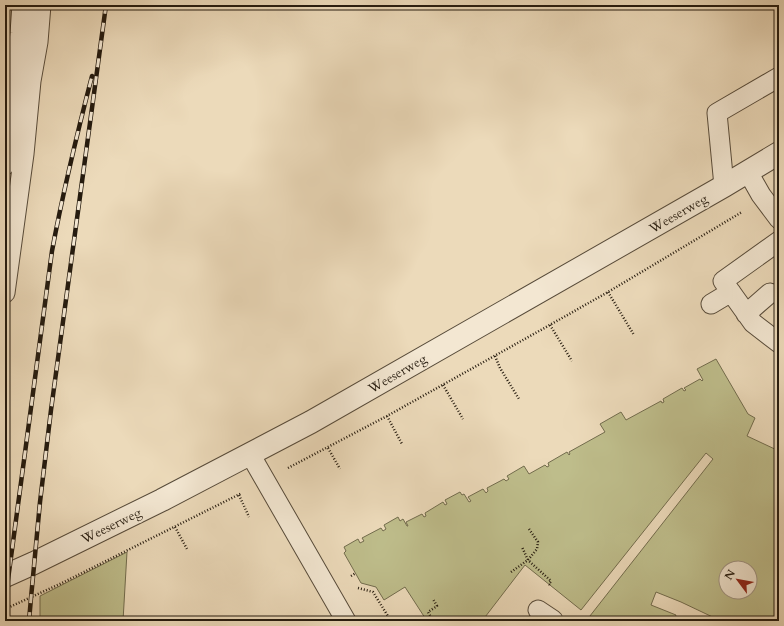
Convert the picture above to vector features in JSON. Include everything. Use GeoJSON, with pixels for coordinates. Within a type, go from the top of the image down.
{"type":"FeatureCollection","features":[{"type":"Feature","properties":{"kind":"street","name":"Weeserweg"},"geometry":{"type":"LineString","coordinates":[[5,576],[155,503],[318,418],[779,153]]}},
{"type":"Feature","properties":{"kind":"lane"},"geometry":{"type":"LineString","coordinates":[[5,164],[22,5]]}},
{"type":"Feature","properties":{"kind":"lane"},"geometry":{"type":"LineString","coordinates":[[5,293],[24,154],[31,82],[38,42],[41,5]]}},
{"type":"Feature","properties":{"kind":"lane"},"geometry":{"type":"LineString","coordinates":[[724,186],[717,113],[779,77]]}},
{"type":"Feature","properties":{"kind":"lane"},"geometry":{"type":"LineString","coordinates":[[5,79],[9,85],[12,99]]}},
{"type":"Feature","properties":{"kind":"lane"},"geometry":{"type":"LineString","coordinates":[[748,172],[761,195],[779,219]]}},
{"type":"Feature","properties":{"kind":"lane"},"geometry":{"type":"LineString","coordinates":[[779,241],[723,281],[753,323],[779,343]]}},
{"type":"Feature","properties":{"kind":"lane"},"geometry":{"type":"LineString","coordinates":[[711,304],[731,292]]}},
{"type":"Feature","properties":{"kind":"lane"},"geometry":{"type":"LineString","coordinates":[[746,314],[770,293]]}},
{"type":"Feature","properties":{"kind":"lane"},"geometry":{"type":"LineString","coordinates":[[250,454],[346,621]]}},
{"type":"Feature","properties":{"kind":"path"},"geometry":{"type":"LineString","coordinates":[[608,292],[634,334]]}},
{"type":"Feature","properties":{"kind":"path"},"geometry":{"type":"LineString","coordinates":[[550,325],[572,361]]}},
{"type":"Feature","properties":{"kind":"path"},"geometry":{"type":"LineString","coordinates":[[495,356],[500,368],[519,399]]}},
{"type":"Feature","properties":{"kind":"path"},"geometry":{"type":"LineString","coordinates":[[443,385],[463,419]]}},
{"type":"Feature","properties":{"kind":"path"},"geometry":{"type":"LineString","coordinates":[[387,416],[402,444]]}},
{"type":"Feature","properties":{"kind":"path"},"geometry":{"type":"LineString","coordinates":[[328,448],[340,468]]}},
{"type":"Feature","properties":{"kind":"path"},"geometry":{"type":"LineString","coordinates":[[239,495],[249,517]]}},
{"type":"Feature","properties":{"kind":"path"},"geometry":{"type":"LineString","coordinates":[[175,527],[187,549]]}},
{"type":"Feature","properties":{"kind":"path"},"geometry":{"type":"LineString","coordinates":[[511,572],[528,560],[537,549],[538,542],[529,529]]}},
{"type":"Feature","properties":{"kind":"path"},"geometry":{"type":"LineString","coordinates":[[522,547],[528,560],[551,581],[549,584],[555,589]]}},
{"type":"Feature","properties":{"kind":"path"},"geometry":{"type":"LineString","coordinates":[[349,573],[358,588],[373,592],[391,621]]}},
{"type":"Feature","properties":{"kind":"path"},"geometry":{"type":"LineString","coordinates":[[351,576],[356,573]]}},
{"type":"Feature","properties":{"kind":"path"},"geometry":{"type":"LineString","coordinates":[[433,599],[437,606],[428,612],[433,621]]}},
{"type":"Feature","properties":{"kind":"shaded area"},"geometry":{"type":"Polygon","coordinates":[[[716,359],[748,414],[755,418],[747,436],[779,451],[779,610],[773,621],[721,621],[656,592],[651,605],[676,615],[674,621],[586,621],[713,459],[706,453],[581,610],[525,565],[482,621],[427,621],[405,587],[384,600],[376,587],[361,583],[344,553],[346,551],[344,547],[358,539],[360,543],[364,541],[362,538],[381,528],[383,531],[386,529],[384,525],[398,517],[400,521],[403,519],[408,526],[406,522],[422,514],[424,517],[426,516],[425,513],[443,502],[445,505],[447,504],[445,500],[460,492],[462,495],[464,494],[469,502],[471,501],[468,497],[483,489],[486,493],[488,491],[487,488],[504,479],[506,481],[509,479],[507,476],[524,466],[529,474],[545,465],[547,467],[549,466],[548,463],[567,452],[569,455],[569,452],[605,432],[600,424],[621,412],[626,420],[661,401],[662,403],[664,402],[663,399],[682,388],[684,391],[686,390],[684,388],[700,379],[702,381],[703,380],[697,369],[716,359]]]}},
{"type":"Feature","properties":{"kind":"shaded area"},"geometry":{"type":"Polygon","coordinates":[[[127,552],[123,621],[40,621],[40,596],[127,552]]]}},
{"type":"Feature","properties":{"kind":"railway"},"geometry":{"type":"LineString","coordinates":[[29,621],[40,502],[51,410],[106,5]]}},
{"type":"Feature","properties":{"kind":"railway"},"geometry":{"type":"LineString","coordinates":[[5,602],[52,251],[70,163],[92,76]]}}]}
